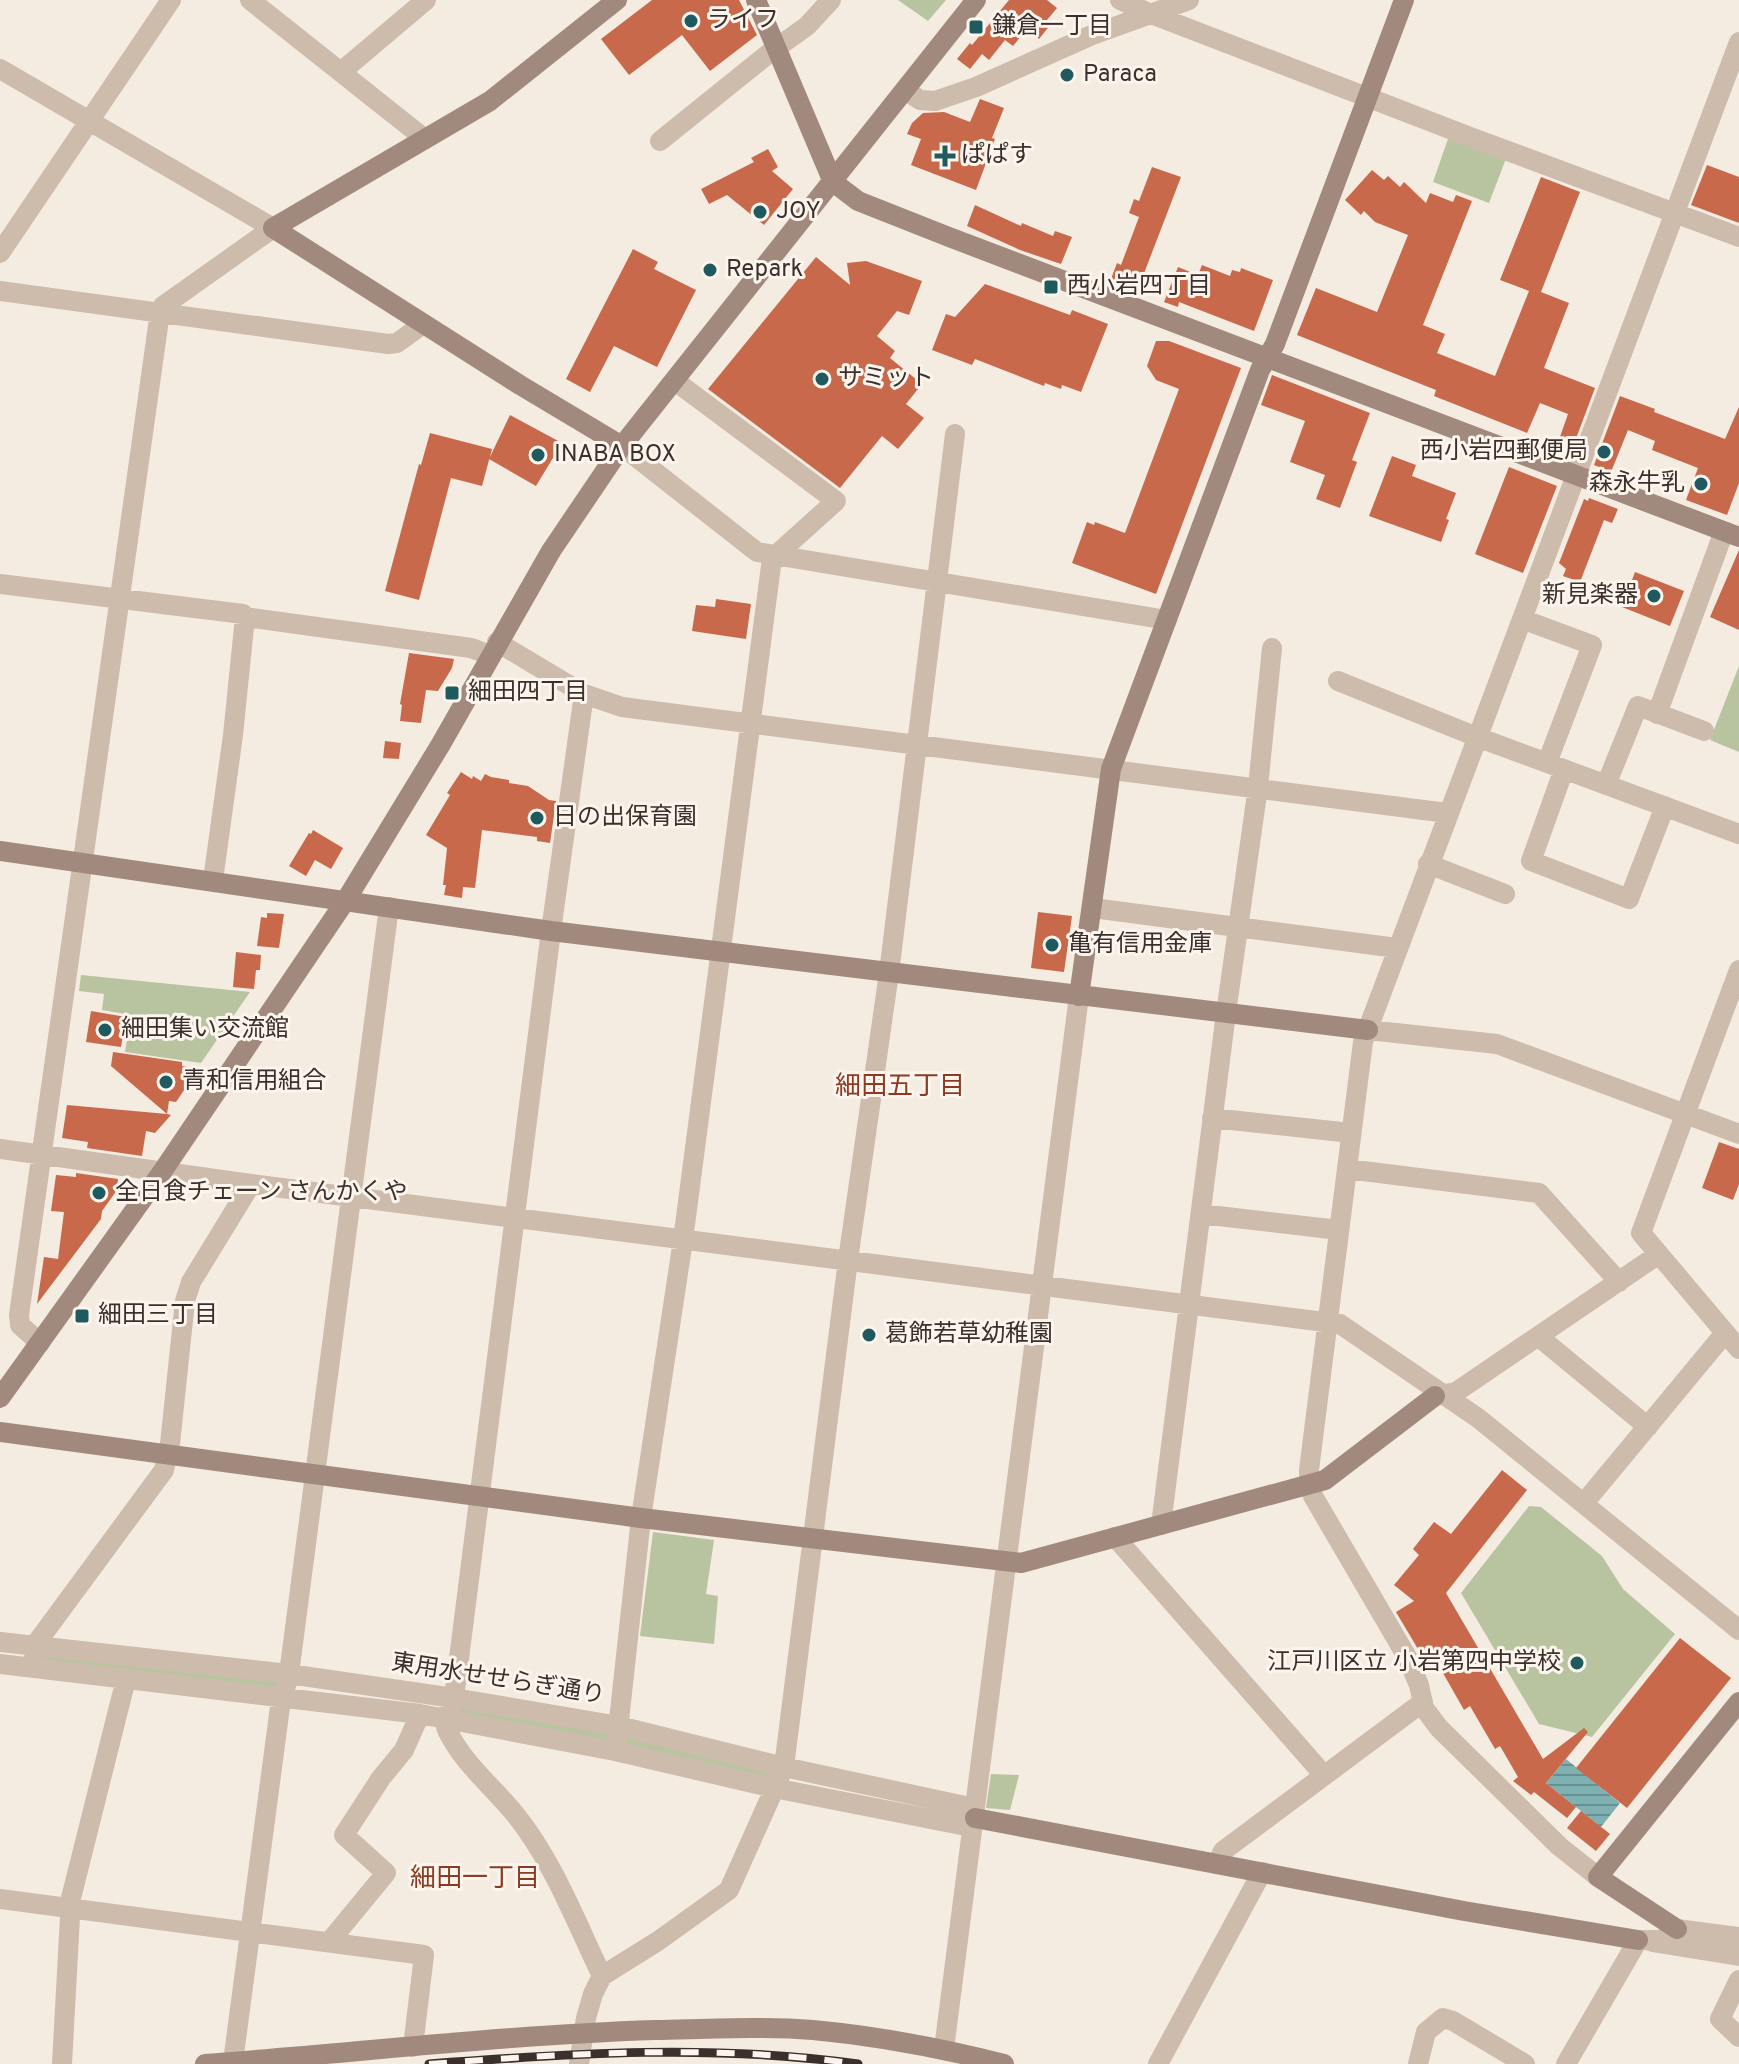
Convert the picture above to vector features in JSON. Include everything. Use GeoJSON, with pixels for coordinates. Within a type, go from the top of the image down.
{"type":"FeatureCollection","features":[{"type":"Feature","properties":{"kind":"street"},"geometry":{"type":"LineString","coordinates":[[0,253],[171,0]]}},
{"type":"Feature","properties":{"kind":"street"},"geometry":{"type":"LineString","coordinates":[[250,0],[425,139]]}},
{"type":"Feature","properties":{"kind":"street"},"geometry":{"type":"LineString","coordinates":[[342,71],[426,0]]}},
{"type":"Feature","properties":{"kind":"street"},"geometry":{"type":"LineString","coordinates":[[40,1343],[20,1325],[19,1315],[160,312],[163,306],[273,228],[490,101],[617,0]]}},
{"type":"Feature","properties":{"kind":"street"},"geometry":{"type":"LineString","coordinates":[[756,0],[833,182],[858,201],[1733,534]]}},
{"type":"Feature","properties":{"kind":"street"},"geometry":{"type":"LineString","coordinates":[[660,141],[807,26],[831,0]]}},
{"type":"Feature","properties":{"kind":"street"},"geometry":{"type":"LineString","coordinates":[[0,1398],[162,1172],[346,900],[441,744],[551,551],[622,446],[976,0]]}},
{"type":"Feature","properties":{"kind":"street"},"geometry":{"type":"LineString","coordinates":[[1120,0],[1739,237]]}},
{"type":"Feature","properties":{"kind":"street"},"geometry":{"type":"LineString","coordinates":[[905,90],[920,100],[935,101],[976,87],[1092,35],[1189,0]]}},
{"type":"Feature","properties":{"kind":"street"},"geometry":{"type":"LineString","coordinates":[[944,2049],[1041,1286],[1111,769],[1260,370],[1281,330],[1404,0]]}},
{"type":"Feature","properties":{"kind":"street"},"geometry":{"type":"LineString","coordinates":[[1716,1952],[1686,1938],[1559,1846],[1439,1728],[1424,1708],[1419,1685],[1407,1657],[1340,1546],[1309,1484],[1363,1042],[1739,42]]}},
{"type":"Feature","properties":{"kind":"street"},"geometry":{"type":"LineString","coordinates":[[0,69],[273,228],[622,446],[757,552],[1167,620]]}},
{"type":"Feature","properties":{"kind":"street"},"geometry":{"type":"LineString","coordinates":[[0,291],[388,344],[397,343],[423,324]]}},
{"type":"Feature","properties":{"kind":"street"},"geometry":{"type":"LineString","coordinates":[[615,1751],[641,1518],[683,1240],[771,566],[775,556],[836,501],[675,381]]}},
{"type":"Feature","properties":{"kind":"street"},"geometry":{"type":"LineString","coordinates":[[579,2064],[593,1994],[602,1976],[658,1941],[729,1890],[784,1767],[848,1260],[889,973],[955,434]]}},
{"type":"Feature","properties":{"kind":"street"},"geometry":{"type":"LineString","coordinates":[[1657,714],[1720,542],[1733,534]]}},
{"type":"Feature","properties":{"kind":"street"},"geometry":{"type":"LineString","coordinates":[[0,584],[494,649],[584,694],[622,707],[1447,813]]}},
{"type":"Feature","properties":{"kind":"street"},"geometry":{"type":"LineString","coordinates":[[213,880],[245,617]]}},
{"type":"Feature","properties":{"kind":"street"},"geometry":{"type":"LineString","coordinates":[[1522,619],[1592,645],[1531,861],[1629,899],[1665,806]]}},
{"type":"Feature","properties":{"kind":"street"},"geometry":{"type":"LineString","coordinates":[[1161,1525],[1237,927],[1258,787],[1272,648]]}},
{"type":"Feature","properties":{"kind":"street"},"geometry":{"type":"LineString","coordinates":[[1338,681],[1477,737],[1739,834]]}},
{"type":"Feature","properties":{"kind":"street"},"geometry":{"type":"LineString","coordinates":[[584,694],[454,1698],[445,1720],[447,1730],[470,1765],[515,1814],[550,1867],[602,1976]]}},
{"type":"Feature","properties":{"kind":"street"},"geometry":{"type":"LineString","coordinates":[[1606,785],[1638,706],[1704,731]]}},
{"type":"Feature","properties":{"kind":"street"},"geometry":{"type":"LineString","coordinates":[[0,851],[551,931],[1497,1044],[1739,1134]]}},
{"type":"Feature","properties":{"kind":"street"},"geometry":{"type":"LineString","coordinates":[[1428,864],[1505,894]]}},
{"type":"Feature","properties":{"kind":"street"},"geometry":{"type":"LineString","coordinates":[[233,2062],[282,1697],[289,1674],[389,907]]}},
{"type":"Feature","properties":{"kind":"street"},"geometry":{"type":"LineString","coordinates":[[1093,908],[1397,948]]}},
{"type":"Feature","properties":{"kind":"street"},"geometry":{"type":"LineString","coordinates":[[1584,1503],[1648,1427],[1732,1341],[1641,1233],[1739,970]]}},
{"type":"Feature","properties":{"kind":"street"},"geometry":{"type":"LineString","coordinates":[[1212,1118],[1351,1133]]}},
{"type":"Feature","properties":{"kind":"street"},"geometry":{"type":"LineString","coordinates":[[0,1149],[1340,1324],[1584,1503],[1739,1630]]}},
{"type":"Feature","properties":{"kind":"street"},"geometry":{"type":"LineString","coordinates":[[1347,1169],[1539,1193],[1619,1282]]}},
{"type":"Feature","properties":{"kind":"street"},"geometry":{"type":"LineString","coordinates":[[33,1667],[35,1645],[164,1470],[185,1301],[191,1282],[251,1184]]}},
{"type":"Feature","properties":{"kind":"street"},"geometry":{"type":"LineString","coordinates":[[1201,1214],[1339,1230]]}},
{"type":"Feature","properties":{"kind":"street"},"geometry":{"type":"LineString","coordinates":[[0,1432],[641,1518],[1021,1563],[1325,1480],[1440,1395],[1456,1392],[1659,1254]]}},
{"type":"Feature","properties":{"kind":"street"},"geometry":{"type":"LineString","coordinates":[[1539,1337],[1648,1427]]}},
{"type":"Feature","properties":{"kind":"street"},"geometry":{"type":"LineString","coordinates":[[1115,1537],[1323,1774]]}},
{"type":"Feature","properties":{"kind":"street","name":"東用水せせらぎ通り"},"geometry":{"type":"LineString","coordinates":[[0,1642],[289,1674],[619,1726],[784,1767],[965,1806],[975,1818]]}},
{"type":"Feature","properties":{"kind":"street"},"geometry":{"type":"LineString","coordinates":[[0,1664],[420,1714],[615,1751],[774,1788],[961,1825],[975,1818],[1464,1911],[1739,1956]]}},
{"type":"Feature","properties":{"kind":"street"},"geometry":{"type":"LineString","coordinates":[[62,2064],[71,1898],[126,1679]]}},
{"type":"Feature","properties":{"kind":"street"},"geometry":{"type":"LineString","coordinates":[[1217,1864],[1223,1851],[1423,1702]]}},
{"type":"Feature","properties":{"kind":"street"},"geometry":{"type":"LineString","coordinates":[[1598,1877],[1739,1702]]}},
{"type":"Feature","properties":{"kind":"street"},"geometry":{"type":"LineString","coordinates":[[330,1941],[386,1873],[344,1835],[381,1778],[404,1750],[420,1714]]}},
{"type":"Feature","properties":{"kind":"street"},"geometry":{"type":"LineString","coordinates":[[1158,2064],[1262,1872]]}},
{"type":"Feature","properties":{"kind":"street"},"geometry":{"type":"LineString","coordinates":[[0,1899],[424,1955],[413,2047]]}},
{"type":"Feature","properties":{"kind":"street"},"geometry":{"type":"LineString","coordinates":[[1638,1940],[1661,1940],[1677,1929],[1739,1937]]}},
{"type":"Feature","properties":{"kind":"street"},"geometry":{"type":"LineString","coordinates":[[1566,2064],[1638,1940]]}},
{"type":"Feature","properties":{"kind":"street"},"geometry":{"type":"LineString","coordinates":[[1739,1980],[1720,2019],[1739,2037]]}},
{"type":"Feature","properties":{"kind":"street"},"geometry":{"type":"LineString","coordinates":[[1418,2064],[1426,2032],[1443,2018],[1525,2064]]}},
{"type":"Feature","properties":{"kind":"street"},"geometry":{"type":"LineString","coordinates":[[205,2064],[584,2033],[743,2028],[812,2030],[944,2049],[1004,2064]]}},
{"type":"Feature","properties":{"kind":"green space"},"geometry":{"type":"Polygon","coordinates":[[[898,0],[946,0],[928,21],[898,0]]]}},
{"type":"Feature","properties":{"kind":"green space"},"geometry":{"type":"Polygon","coordinates":[[[1449,136],[1507,156],[1489,203],[1433,182],[1449,136]]]}},
{"type":"Feature","properties":{"kind":"green space"},"geometry":{"type":"Polygon","coordinates":[[[1739,666],[1739,752],[1710,740],[1739,666]]]}},
{"type":"Feature","properties":{"kind":"green space"},"geometry":{"type":"Polygon","coordinates":[[[81,975],[250,992],[201,1063],[125,1052],[131,1015],[102,1010],[104,994],[79,991],[81,975]]]}},
{"type":"Feature","properties":{"kind":"green space"},"geometry":{"type":"Polygon","coordinates":[[[1529,1506],[1541,1507],[1602,1556],[1623,1589],[1675,1634],[1592,1737],[1539,1724],[1461,1593],[1529,1506]]]}},
{"type":"Feature","properties":{"kind":"green space"},"geometry":{"type":"Polygon","coordinates":[[[653,1532],[714,1540],[706,1594],[718,1596],[714,1644],[640,1636],[653,1532]]]}},
{"type":"Feature","properties":{"kind":"green space"},"geometry":{"type":"Polygon","coordinates":[[[37,1648],[287,1675],[282,1696],[34,1666],[37,1648]]]}},
{"type":"Feature","properties":{"kind":"green space"},"geometry":{"type":"Polygon","coordinates":[[[455,1700],[617,1728],[614,1746],[447,1716],[455,1700]]]}},
{"type":"Feature","properties":{"kind":"green space"},"geometry":{"type":"Polygon","coordinates":[[[620,1729],[782,1768],[773,1783],[617,1747],[620,1729]]]}},
{"type":"Feature","properties":{"kind":"green space"},"geometry":{"type":"Polygon","coordinates":[[[991,1774],[1019,1775],[1010,1810],[986,1808],[991,1774]]]}},
{"type":"Feature","properties":{"kind":"water"},"geometry":{"type":"Polygon","coordinates":[[[1566,1759],[1620,1803],[1601,1827],[1546,1783],[1566,1759]]]}},
{"type":"Feature","properties":{"kind":"building"},"geometry":{"type":"Polygon","coordinates":[[[652,0],[739,0],[757,35],[710,71],[682,35],[629,75],[601,39],[652,0]]]}},
{"type":"Feature","properties":{"kind":"building"},"geometry":{"type":"Polygon","coordinates":[[[1009,0],[1047,0],[1057,8],[1047,20],[1051,24],[1039,39],[1027,29],[1013,46],[1005,40],[989,60],[982,54],[970,69],[957,59],[1009,0]]]}},
{"type":"Feature","properties":{"kind":"building"},"geometry":{"type":"Polygon","coordinates":[[[980,99],[1004,108],[976,190],[911,165],[921,139],[907,134],[912,123],[923,113],[944,112],[970,122],[980,99]]]}},
{"type":"Feature","properties":{"kind":"building"},"geometry":{"type":"Polygon","coordinates":[[[768,149],[778,167],[772,171],[793,189],[764,225],[727,195],[709,204],[701,189],[754,162],[751,158],[768,149]]]}},
{"type":"Feature","properties":{"kind":"building"},"geometry":{"type":"Polygon","coordinates":[[[1707,165],[1739,177],[1739,223],[1691,205],[1707,165]]]}},
{"type":"Feature","properties":{"kind":"building"},"geometry":{"type":"Polygon","coordinates":[[[1152,167],[1181,177],[1138,289],[1111,279],[1117,263],[1121,265],[1139,217],[1129,213],[1134,199],[1139,201],[1152,167]]]}},
{"type":"Feature","properties":{"kind":"building"},"geometry":{"type":"Polygon","coordinates":[[[1372,170],[1384,180],[1388,176],[1400,187],[1404,182],[1426,203],[1430,193],[1453,202],[1456,195],[1472,201],[1423,325],[1445,334],[1437,353],[1495,376],[1529,291],[1500,280],[1541,177],[1580,192],[1541,292],[1569,303],[1544,368],[1595,388],[1569,457],[1555,451],[1568,414],[1540,403],[1527,433],[1434,396],[1436,390],[1297,335],[1316,288],[1377,312],[1408,235],[1375,222],[1364,211],[1361,215],[1345,200],[1372,170]]]}},
{"type":"Feature","properties":{"kind":"building"},"geometry":{"type":"Polygon","coordinates":[[[975,205],[1021,226],[1022,223],[1053,236],[1055,231],[1072,237],[1061,264],[967,226],[975,205]]]}},
{"type":"Feature","properties":{"kind":"building"},"geometry":{"type":"Polygon","coordinates":[[[633,249],[658,262],[654,269],[696,290],[657,367],[614,346],[590,392],[566,379],[633,249]]]}},
{"type":"Feature","properties":{"kind":"building"},"geometry":{"type":"Polygon","coordinates":[[[816,257],[850,285],[847,263],[866,261],[922,281],[909,315],[897,311],[877,336],[895,351],[890,358],[922,384],[906,404],[924,418],[898,449],[882,436],[840,488],[708,389],[816,257]]]}},
{"type":"Feature","properties":{"kind":"building"},"geometry":{"type":"Polygon","coordinates":[[[1202,265],[1230,276],[1232,270],[1240,272],[1241,268],[1273,280],[1254,331],[1179,302],[1178,307],[1164,302],[1178,267],[1198,275],[1202,265]]]}},
{"type":"Feature","properties":{"kind":"building"},"geometry":{"type":"Polygon","coordinates":[[[985,284],[1070,315],[1072,310],[1108,324],[1081,392],[1062,385],[1061,389],[1045,383],[1044,386],[975,359],[972,365],[932,350],[946,314],[955,317],[985,284]]]}},
{"type":"Feature","properties":{"kind":"building"},"geometry":{"type":"Polygon","coordinates":[[[1156,341],[1169,341],[1241,368],[1156,594],[1072,563],[1087,522],[1125,533],[1179,389],[1156,380],[1147,366],[1156,341]]]}},
{"type":"Feature","properties":{"kind":"building"},"geometry":{"type":"Polygon","coordinates":[[[1272,375],[1370,413],[1352,460],[1357,462],[1340,508],[1316,499],[1325,475],[1290,462],[1305,421],[1261,405],[1272,375]]]}},
{"type":"Feature","properties":{"kind":"building"},"geometry":{"type":"Polygon","coordinates":[[[1620,396],[1725,439],[1739,407],[1739,483],[1727,515],[1686,500],[1698,468],[1652,450],[1655,441],[1628,430],[1611,472],[1594,465],[1620,396]]]}},
{"type":"Feature","properties":{"kind":"building"},"geometry":{"type":"Polygon","coordinates":[[[510,415],[562,443],[536,486],[489,459],[510,415]]]}},
{"type":"Feature","properties":{"kind":"building"},"geometry":{"type":"Polygon","coordinates":[[[430,433],[492,449],[482,486],[451,478],[419,600],[385,591],[430,433]]]}},
{"type":"Feature","properties":{"kind":"building"},"geometry":{"type":"Polygon","coordinates":[[[1392,456],[1416,465],[1412,476],[1456,493],[1441,542],[1369,516],[1392,456]]]}},
{"type":"Feature","properties":{"kind":"building"},"geometry":{"type":"Polygon","coordinates":[[[1509,467],[1557,486],[1523,573],[1475,554],[1509,467]]]}},
{"type":"Feature","properties":{"kind":"building"},"geometry":{"type":"Polygon","coordinates":[[[1589,498],[1618,509],[1612,523],[1604,520],[1580,582],[1563,576],[1566,569],[1559,563],[1584,499],[1588,501],[1589,498]]]}},
{"type":"Feature","properties":{"kind":"building"},"geometry":{"type":"Polygon","coordinates":[[[1739,550],[1739,630],[1710,617],[1739,550]]]}},
{"type":"Feature","properties":{"kind":"building"},"geometry":{"type":"Polygon","coordinates":[[[1635,572],[1684,591],[1670,626],[1622,607],[1635,572]]]}},
{"type":"Feature","properties":{"kind":"building"},"geometry":{"type":"Polygon","coordinates":[[[716,599],[751,604],[746,639],[692,631],[696,605],[715,607],[716,599]]]}},
{"type":"Feature","properties":{"kind":"building"},"geometry":{"type":"Polygon","coordinates":[[[409,653],[454,659],[438,691],[426,690],[421,723],[400,721],[409,653]]]}},
{"type":"Feature","properties":{"kind":"building"},"geometry":{"type":"Polygon","coordinates":[[[385,741],[401,743],[399,759],[383,758],[385,741]]]}},
{"type":"Feature","properties":{"kind":"building"},"geometry":{"type":"Polygon","coordinates":[[[461,772],[481,781],[485,774],[509,780],[509,783],[528,786],[549,800],[556,801],[550,843],[537,841],[537,837],[482,830],[475,888],[463,887],[462,898],[444,895],[447,848],[426,835],[461,772]]]}},
{"type":"Feature","properties":{"kind":"building"},"geometry":{"type":"Polygon","coordinates":[[[313,830],[343,848],[331,869],[315,860],[306,876],[289,866],[313,830]]]}},
{"type":"Feature","properties":{"kind":"building"},"geometry":{"type":"Polygon","coordinates":[[[1038,912],[1072,916],[1064,972],[1031,968],[1038,912]]]}},
{"type":"Feature","properties":{"kind":"building"},"geometry":{"type":"Polygon","coordinates":[[[267,913],[284,914],[279,948],[257,946],[261,917],[267,918],[267,913]]]}},
{"type":"Feature","properties":{"kind":"building"},"geometry":{"type":"Polygon","coordinates":[[[236,952],[261,955],[254,989],[233,987],[236,952]]]}},
{"type":"Feature","properties":{"kind":"building"},"geometry":{"type":"Polygon","coordinates":[[[91,1011],[126,1017],[121,1047],[86,1042],[91,1011]]]}},
{"type":"Feature","properties":{"kind":"building"},"geometry":{"type":"Polygon","coordinates":[[[113,1052],[182,1062],[182,1066],[199,1068],[176,1102],[169,1101],[167,1114],[111,1066],[113,1052]]]}},
{"type":"Feature","properties":{"kind":"building"},"geometry":{"type":"Polygon","coordinates":[[[67,1105],[171,1115],[155,1133],[146,1131],[142,1156],[87,1148],[88,1142],[62,1138],[67,1105]]]}},
{"type":"Feature","properties":{"kind":"building"},"geometry":{"type":"Polygon","coordinates":[[[1719,1142],[1739,1149],[1739,1184],[1733,1200],[1702,1188],[1719,1142]]]}},
{"type":"Feature","properties":{"kind":"building"},"geometry":{"type":"Polygon","coordinates":[[[76,1173],[118,1179],[117,1190],[102,1211],[101,1219],[37,1304],[44,1257],[58,1259],[64,1212],[51,1211],[56,1175],[76,1177],[76,1173]]]}},
{"type":"Feature","properties":{"kind":"building"},"geometry":{"type":"Polygon","coordinates":[[[1502,1470],[1527,1490],[1446,1593],[1543,1759],[1584,1728],[1588,1732],[1546,1783],[1576,1807],[1567,1818],[1534,1792],[1531,1795],[1513,1781],[1518,1777],[1500,1746],[1495,1749],[1470,1706],[1464,1710],[1439,1666],[1431,1671],[1396,1612],[1414,1601],[1394,1585],[1419,1555],[1413,1549],[1434,1522],[1451,1534],[1502,1470]]]}},
{"type":"Feature","properties":{"kind":"building"},"geometry":{"type":"Polygon","coordinates":[[[1680,1638],[1731,1678],[1627,1808],[1576,1768],[1680,1638]]]}},
{"type":"Feature","properties":{"kind":"building"},"geometry":{"type":"Polygon","coordinates":[[[1581,1811],[1610,1834],[1596,1851],[1567,1828],[1581,1811]]]}},
{"type":"Feature","properties":{"kind":"railway"},"geometry":{"type":"LineString","coordinates":[[429,2064],[644,2052],[751,2054],[858,2064]]}},
{"type":"Feature","properties":{"kind":"place","name":"ライフ"},"geometry":{"type":"Point","coordinates":[691,21]}},
{"type":"Feature","properties":{"kind":"place","name":"鎌倉一丁目"},"geometry":{"type":"Point","coordinates":[976,27]}},
{"type":"Feature","properties":{"kind":"place","name":"Paraca"},"geometry":{"type":"Point","coordinates":[1067,75]}},
{"type":"Feature","properties":{"kind":"place","name":"ぱぱす"},"geometry":{"type":"Point","coordinates":[945,156]}},
{"type":"Feature","properties":{"kind":"place","name":"JOY"},"geometry":{"type":"Point","coordinates":[760,212]}},
{"type":"Feature","properties":{"kind":"place","name":"Repark"},"geometry":{"type":"Point","coordinates":[710,270]}},
{"type":"Feature","properties":{"kind":"place","name":"西小岩四丁目"},"geometry":{"type":"Point","coordinates":[1051,287]}},
{"type":"Feature","properties":{"kind":"place","name":"サミット"},"geometry":{"type":"Point","coordinates":[822,379]}},
{"type":"Feature","properties":{"kind":"place","name":"西小岩四郵便局"},"geometry":{"type":"Point","coordinates":[1604,452]}},
{"type":"Feature","properties":{"kind":"place","name":"INABA BOX"},"geometry":{"type":"Point","coordinates":[538,455]}},
{"type":"Feature","properties":{"kind":"place","name":"森永牛乳"},"geometry":{"type":"Point","coordinates":[1701,484]}},
{"type":"Feature","properties":{"kind":"place","name":"新見楽器"},"geometry":{"type":"Point","coordinates":[1654,596]}},
{"type":"Feature","properties":{"kind":"place","name":"細田四丁目"},"geometry":{"type":"Point","coordinates":[452,693]}},
{"type":"Feature","properties":{"kind":"place","name":"日の出保育園"},"geometry":{"type":"Point","coordinates":[537,818]}},
{"type":"Feature","properties":{"kind":"place","name":"亀有信用金庫"},"geometry":{"type":"Point","coordinates":[1052,945]}},
{"type":"Feature","properties":{"kind":"place","name":"細田集い交流館"},"geometry":{"type":"Point","coordinates":[105,1030]}},
{"type":"Feature","properties":{"kind":"place","name":"青和信用組合"},"geometry":{"type":"Point","coordinates":[166,1082]}},
{"type":"Feature","properties":{"kind":"place","name":"全日食チェーン さんかくや"},"geometry":{"type":"Point","coordinates":[99,1193]}},
{"type":"Feature","properties":{"kind":"place","name":"細田三丁目"},"geometry":{"type":"Point","coordinates":[82,1316]}},
{"type":"Feature","properties":{"kind":"place","name":"葛飾若草幼稚園"},"geometry":{"type":"Point","coordinates":[869,1335]}},
{"type":"Feature","properties":{"kind":"place","name":"江戸川区立 小岩第四中学校"},"geometry":{"type":"Point","coordinates":[1577,1663]}},
{"type":"Feature","properties":{"kind":"district","name":"細田五丁目"},"geometry":{"type":"Point","coordinates":[900,1087]}},
{"type":"Feature","properties":{"kind":"district","name":"細田一丁目"},"geometry":{"type":"Point","coordinates":[475,1879]}}]}
